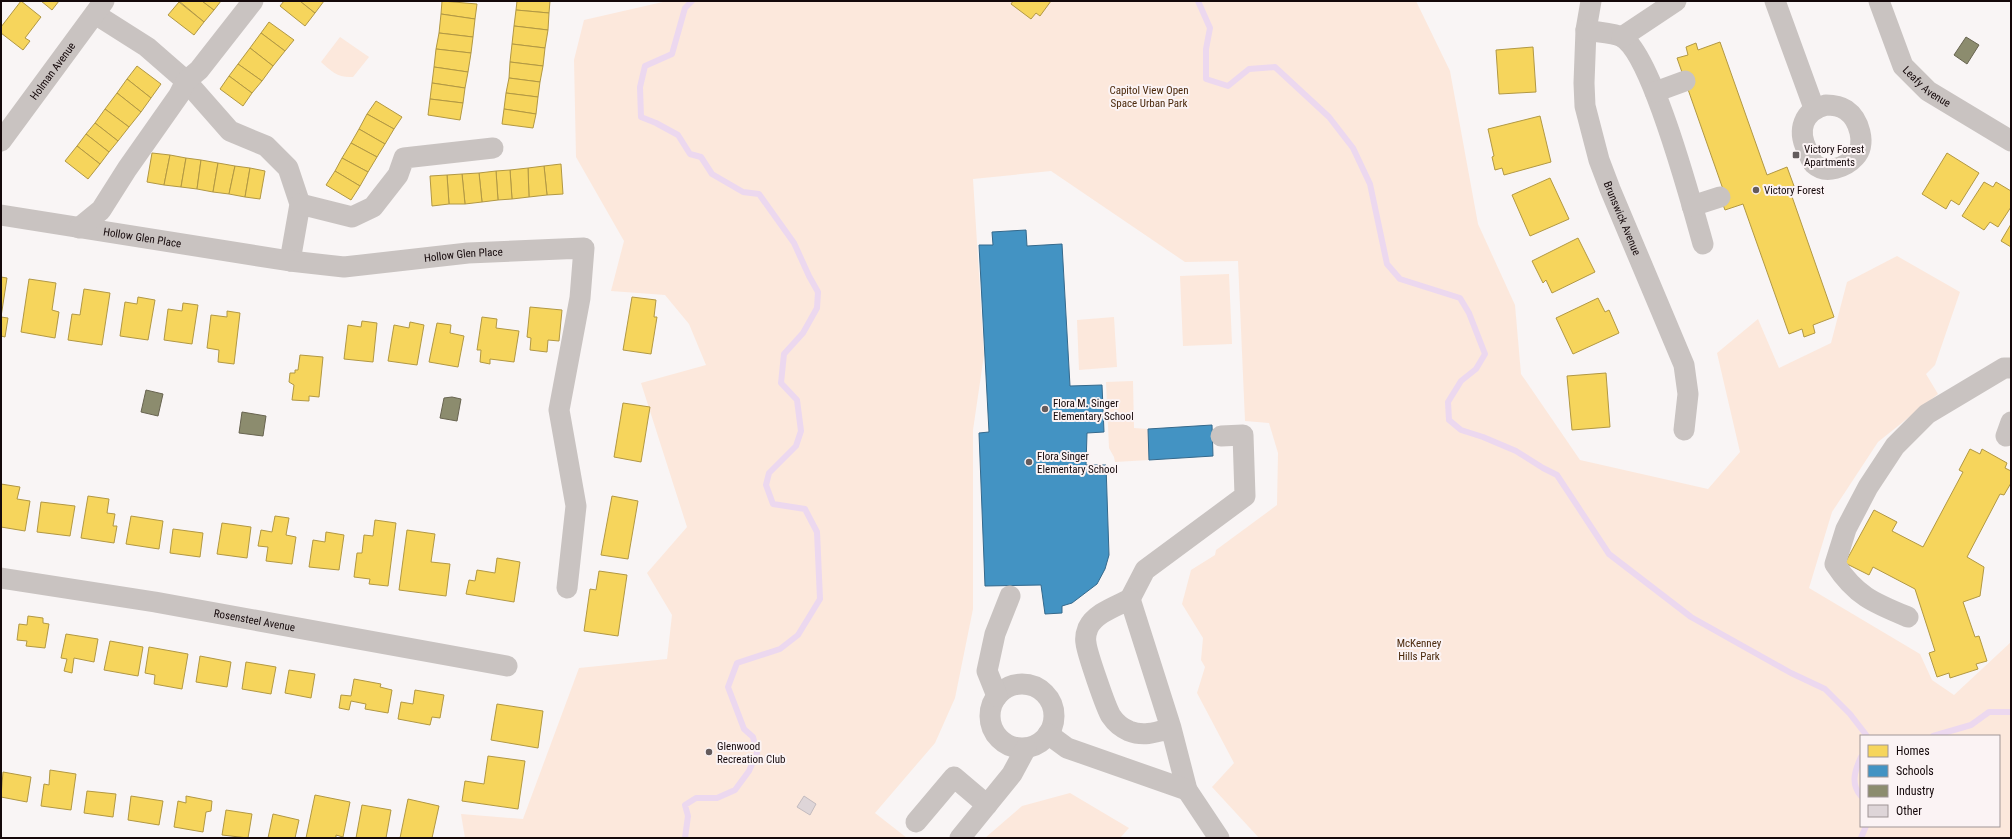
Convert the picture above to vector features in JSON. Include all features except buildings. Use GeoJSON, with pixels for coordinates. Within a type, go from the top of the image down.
{"type":"FeatureCollection","features":[{"type":"Feature","properties":{"kind":"street"},"geometry":{"type":"LineString","coordinates":[[79,228],[101,210],[127,169],[179,95],[186,81],[199,70],[253,1]]}},
{"type":"Feature","properties":{"kind":"street","name":"Brunswick Avenue"},"geometry":{"type":"LineString","coordinates":[[1592,1],[1586,30],[1584,83],[1586,106],[1599,160],[1684,365],[1688,394],[1684,430]]}},
{"type":"Feature","properties":{"kind":"street"},"geometry":{"type":"LineString","coordinates":[[1622,37],[1676,1]]}},
{"type":"Feature","properties":{"kind":"street"},"geometry":{"type":"LineString","coordinates":[[1775,1],[1814,108]]}},
{"type":"Feature","properties":{"kind":"street","name":"Leafy Avenue"},"geometry":{"type":"LineString","coordinates":[[1878,1],[1903,66],[1928,92],[2011,141]]}},
{"type":"Feature","properties":{"kind":"street"},"geometry":{"type":"LineString","coordinates":[[100,8],[186,81],[230,131],[266,146],[288,168],[300,204],[290,260]]}},
{"type":"Feature","properties":{"kind":"street","name":"Holman Avenue"},"geometry":{"type":"LineString","coordinates":[[1,141],[100,8]]}},
{"type":"Feature","properties":{"kind":"street"},"geometry":{"type":"LineString","coordinates":[[1586,30],[1622,37],[1634,50],[1655,92],[1703,244]]}},
{"type":"Feature","properties":{"kind":"street"},"geometry":{"type":"LineString","coordinates":[[1655,92],[1685,81]]}},
{"type":"Feature","properties":{"kind":"street"},"geometry":{"type":"LineString","coordinates":[[300,204],[352,217],[373,207],[398,175],[404,158],[493,148]]}},
{"type":"Feature","properties":{"kind":"street"},"geometry":{"type":"LineString","coordinates":[[1692,206],[1720,197]]}},
{"type":"Feature","properties":{"kind":"street","name":"Hollow Glen Place"},"geometry":{"type":"LineString","coordinates":[[1,214],[79,228],[344,267],[468,253],[584,248],[580,298],[559,410],[576,506],[567,588]]}},
{"type":"Feature","properties":{"kind":"street"},"geometry":{"type":"LineString","coordinates":[[1908,617],[1872,602],[1845,580],[1835,564],[1846,529],[1868,487],[1894,446],[1927,414],[2004,368],[2011,368]]}},
{"type":"Feature","properties":{"kind":"street"},"geometry":{"type":"LineString","coordinates":[[1171,728],[1155,733],[1140,735],[1123,728],[1110,715],[1086,645],[1086,636],[1093,621],[1130,599],[1145,570],[1245,496],[1243,435],[1221,436]]}},
{"type":"Feature","properties":{"kind":"street","name":"Rosensteel Avenue"},"geometry":{"type":"LineString","coordinates":[[1,578],[155,602],[507,666]]}},
{"type":"Feature","properties":{"kind":"street"},"geometry":{"type":"LineString","coordinates":[[997,696],[987,671],[995,634],[1010,596]]}},
{"type":"Feature","properties":{"kind":"street"},"geometry":{"type":"LineString","coordinates":[[1130,599],[1171,728],[1187,790],[1219,838]]}},
{"type":"Feature","properties":{"kind":"street"},"geometry":{"type":"LineString","coordinates":[[1026,684],[1037,687],[1049,698],[1054,713],[1053,724],[1048,734],[1036,744],[1026,748],[1008,744],[999,737],[993,728],[990,717],[992,706],[997,696],[1005,689],[1015,685],[1026,684]]}},
{"type":"Feature","properties":{"kind":"street"},"geometry":{"type":"LineString","coordinates":[[1048,734],[1066,748],[1187,790]]}},
{"type":"Feature","properties":{"kind":"street"},"geometry":{"type":"LineString","coordinates":[[960,838],[1012,774],[1026,748]]}},
{"type":"Feature","properties":{"kind":"street"},"geometry":{"type":"LineString","coordinates":[[916,822],[954,777],[987,805]]}},
{"type":"Feature","properties":{"kind":"green space"},"geometry":{"type":"Polygon","coordinates":[[[667,1],[1416,1],[1450,71],[1478,224],[1515,305],[1521,374],[1580,460],[1708,489],[1740,452],[1717,353],[1758,319],[1779,368],[1831,343],[1847,282],[1897,256],[1960,292],[1935,365],[1926,374],[1938,394],[1878,442],[1832,512],[1809,588],[1920,654],[1932,680],[1954,695],[2011,642],[2011,838],[1259,838],[1212,787],[1234,763],[1197,693],[1205,667],[1201,660],[1203,638],[1182,604],[1191,570],[1215,555],[1216,550],[1277,505],[1278,453],[1269,423],[1245,421],[1238,261],[1185,262],[1051,171],[973,179],[984,355],[973,430],[973,609],[955,698],[935,743],[875,813],[907,838],[465,838],[461,814],[523,819],[579,668],[667,659],[672,615],[647,573],[687,527],[641,383],[706,365],[689,324],[665,295],[611,291],[624,241],[576,157],[574,60],[584,20],[667,1]]]}},
{"type":"Feature","properties":{"kind":"green space"},"geometry":{"type":"Polygon","coordinates":[[[340,37],[369,57],[353,77],[336,74],[321,62],[340,37]]]}},
{"type":"Feature","properties":{"kind":"green space"},"geometry":{"type":"Polygon","coordinates":[[[1229,274],[1232,344],[1183,346],[1180,276],[1229,274]]]}},
{"type":"Feature","properties":{"kind":"green space"},"geometry":{"type":"Polygon","coordinates":[[[1114,317],[1117,367],[1079,370],[1077,320],[1114,317]]]}},
{"type":"Feature","properties":{"kind":"green space"},"geometry":{"type":"Polygon","coordinates":[[[1133,381],[1134,428],[1148,429],[1149,460],[1115,462],[1109,448],[1106,382],[1133,381]]]}},
{"type":"Feature","properties":{"kind":"green space"},"geometry":{"type":"Polygon","coordinates":[[[1070,793],[1129,828],[1120,838],[985,838],[1022,806],[1070,793]]]}},
{"type":"Feature","properties":{"kind":"waterway"},"geometry":{"type":"LineString","coordinates":[[685,838],[688,816],[685,805],[696,798],[717,798],[735,790],[749,771],[757,753],[753,737],[744,729],[728,687],[737,663],[780,649],[798,635],[820,599],[817,532],[805,509],[773,504],[766,485],[769,473],[796,446],[801,431],[797,400],[781,383],[784,354],[803,333],[817,308],[818,292],[794,243],[759,194],[743,192],[712,174],[701,157],[690,154],[678,135],[641,117],[640,87],[645,66],[672,54],[685,8],[692,1]]}},
{"type":"Feature","properties":{"kind":"waterway"},"geometry":{"type":"LineString","coordinates":[[1198,1],[1210,28],[1206,49],[1206,79],[1228,86],[1249,69],[1275,67],[1329,117],[1353,148],[1370,184],[1387,264],[1400,279],[1460,298],[1469,313],[1485,354],[1476,369],[1461,381],[1448,402],[1449,420],[1461,430],[1483,437],[1516,451],[1557,475],[1609,554],[1691,617],[1791,673],[1825,689],[1850,714],[1866,735]]}},
{"type":"Feature","properties":{"kind":"waterway"},"geometry":{"type":"LineString","coordinates":[[1936,735],[1971,725],[1989,712],[2011,712]]}},
{"type":"Feature","properties":{"kind":"waterway"},"geometry":{"type":"LineString","coordinates":[[1860,760],[1855,772],[1856,787],[1860,794]]}},
{"type":"Feature","properties":{"kind":"waterway"},"geometry":{"type":"LineString","coordinates":[[1861,838],[1866,827]]}},
{"type":"Feature","properties":{"kind":"place","name":"Victory Forest Apartments"},"geometry":{"type":"Point","coordinates":[1796,155]}},
{"type":"Feature","properties":{"kind":"place","name":"Victory Forest"},"geometry":{"type":"Point","coordinates":[1756,190]}},
{"type":"Feature","properties":{"kind":"place","name":"Flora M. Singer Elementary School"},"geometry":{"type":"Point","coordinates":[1045,409]}},
{"type":"Feature","properties":{"kind":"place","name":"Flora Singer Elementary School"},"geometry":{"type":"Point","coordinates":[1029,462]}},
{"type":"Feature","properties":{"kind":"place","name":"Glenwood Recreation Club"},"geometry":{"type":"Point","coordinates":[709,752]}},
{"type":"Feature","properties":{"kind":"park label","name":"Capitol View Open Space Urban Park"},"geometry":{"type":"Point","coordinates":[1149,96]}},
{"type":"Feature","properties":{"kind":"park label","name":"McKenney Hills Park"},"geometry":{"type":"Point","coordinates":[1419,649]}}]}
